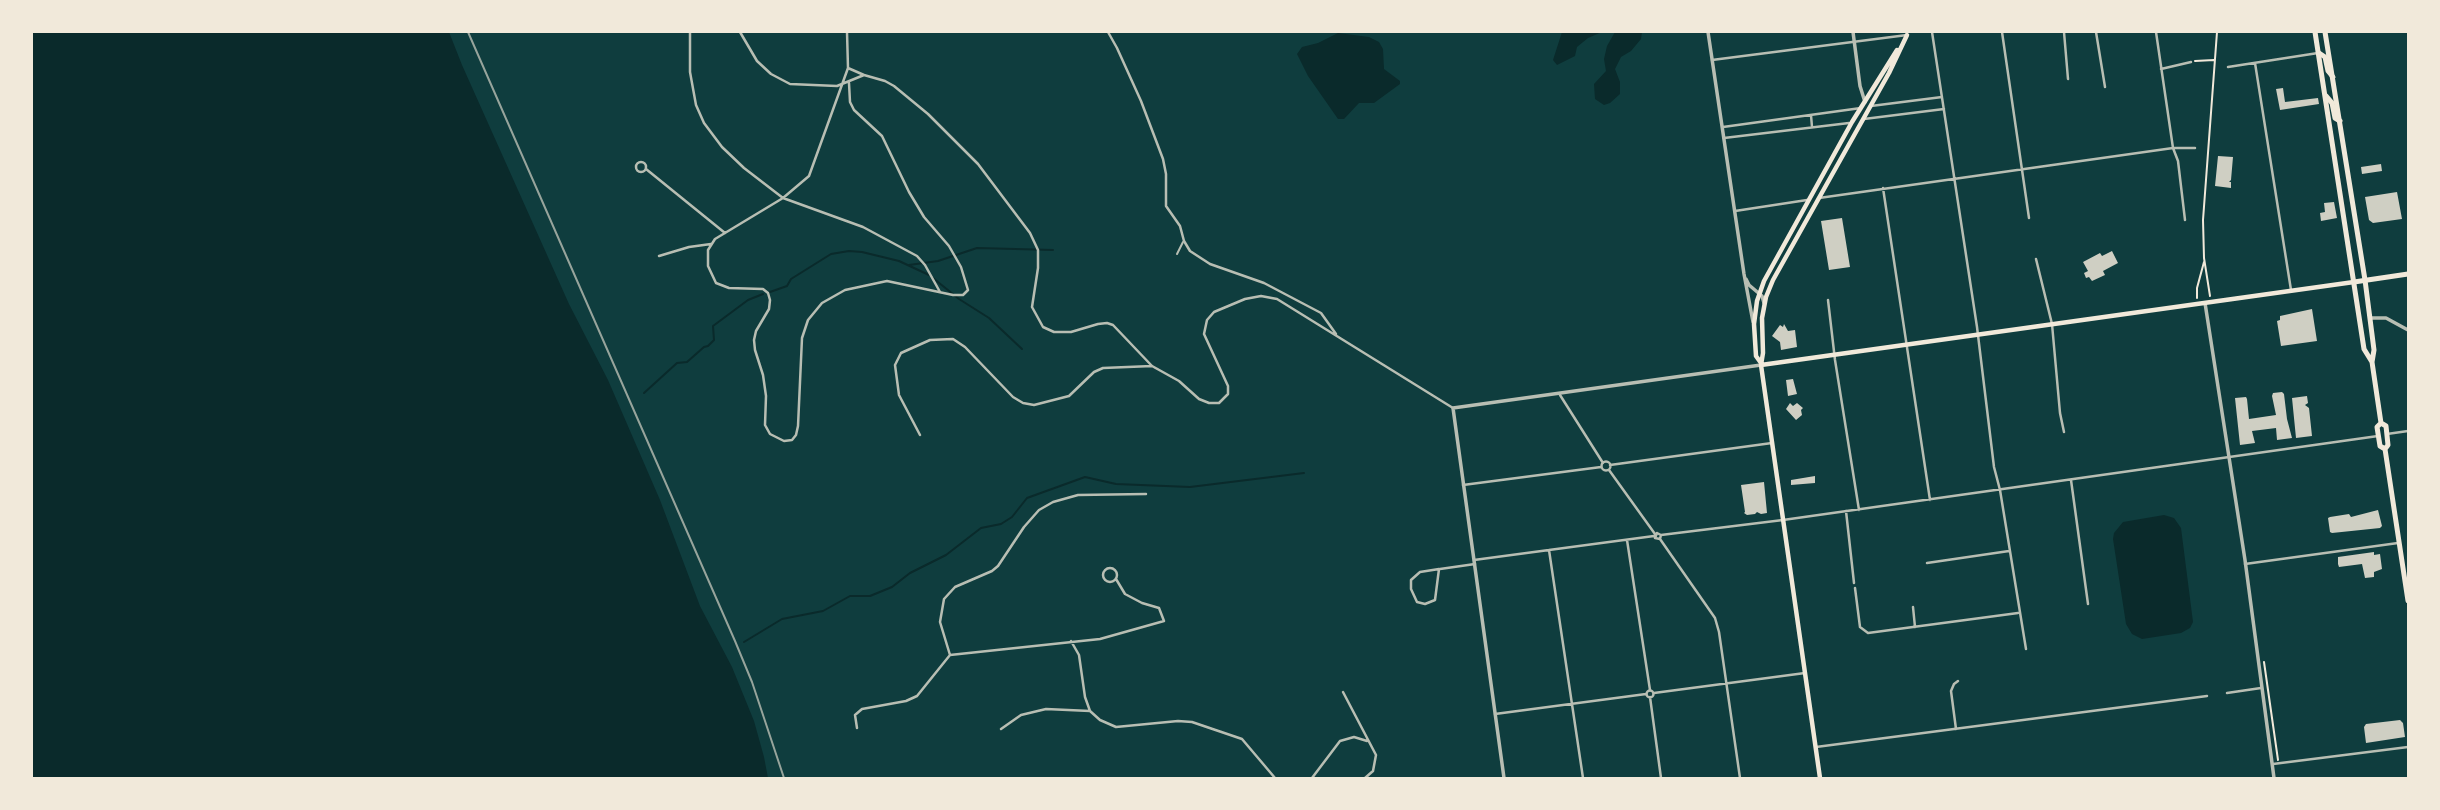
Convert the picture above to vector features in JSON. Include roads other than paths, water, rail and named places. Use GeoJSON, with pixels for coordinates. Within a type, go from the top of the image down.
{"type":"FeatureCollection","features":[{"type":"Feature","properties":{"kind":"main road"},"geometry":{"type":"LineString","coordinates":[[2315,32],[2364,349],[2372,362]]}},
{"type":"Feature","properties":{"kind":"main road"},"geometry":{"type":"LineString","coordinates":[[2325,32],[2365,280],[2374,350],[2372,362],[2381,423],[2386,426],[2388,445],[2385,449],[2409,601]]}},
{"type":"Feature","properties":{"kind":"main road"},"geometry":{"type":"LineString","coordinates":[[1762,365],[1756,356],[1754,324],[1759,293],[1771,265],[1852,122],[1908,33]]}},
{"type":"Feature","properties":{"kind":"main road"},"geometry":{"type":"LineString","coordinates":[[1820,779],[1762,365],[1764,306],[1773,280],[1864,119],[1908,33]]}},
{"type":"Feature","properties":{"kind":"main road"},"geometry":{"type":"LineString","coordinates":[[2319,53],[2325,57],[2328,71],[2333,77]]}},
{"type":"Feature","properties":{"kind":"main road"},"geometry":{"type":"LineString","coordinates":[[2326,96],[2332,103],[2335,118],[2340,121]]}},
{"type":"Feature","properties":{"kind":"main road"},"geometry":{"type":"LineString","coordinates":[[1762,365],[2409,274]]}},
{"type":"Feature","properties":{"kind":"main road"},"geometry":{"type":"LineString","coordinates":[[2381,423],[2377,427],[2378,436],[2380,446],[2385,449]]}},
{"type":"Feature","properties":{"kind":"street"},"geometry":{"type":"LineString","coordinates":[[690,32],[690,72],[696,105],[704,123],[722,147],[744,169],[783,198],[863,228],[917,256],[940,292]]}},
{"type":"Feature","properties":{"kind":"street"},"geometry":{"type":"LineString","coordinates":[[740,32],[757,61],[771,74],[790,84],[837,86],[864,75]]}},
{"type":"Feature","properties":{"kind":"street"},"geometry":{"type":"LineString","coordinates":[[846,32],[848,68],[809,176],[783,198],[725,233],[711,244],[708,250],[708,266],[716,283],[729,288],[763,289],[770,300],[769,309],[756,331],[754,340],[766,396],[765,425],[770,434],[784,442],[792,440],[798,426],[802,338],[808,320],[822,303],[845,290],[887,281],[953,295],[967,293],[961,267],[949,246],[924,217],[882,136],[854,110],[847,83]]}},
{"type":"Feature","properties":{"kind":"street"},"geometry":{"type":"LineString","coordinates":[[1108,32],[1141,102],[1163,159],[1166,206],[1180,226],[1190,251],[1209,264],[1247,276],[1321,313],[1337,337]]}},
{"type":"Feature","properties":{"kind":"street"},"geometry":{"type":"LineString","coordinates":[[1709,32],[1734,211],[1754,324]]}},
{"type":"Feature","properties":{"kind":"street"},"geometry":{"type":"LineString","coordinates":[[1853,32],[1860,86],[1865,102],[1871,106],[1942,97]]}},
{"type":"Feature","properties":{"kind":"street"},"geometry":{"type":"LineString","coordinates":[[1932,32],[1994,467],[2026,649]]}},
{"type":"Feature","properties":{"kind":"street"},"geometry":{"type":"LineString","coordinates":[[2002,32],[2029,218]]}},
{"type":"Feature","properties":{"kind":"street"},"geometry":{"type":"LineString","coordinates":[[2064,32],[2068,79]]}},
{"type":"Feature","properties":{"kind":"street"},"geometry":{"type":"LineString","coordinates":[[2096,32],[2105,87]]}},
{"type":"Feature","properties":{"kind":"street"},"geometry":{"type":"LineString","coordinates":[[2156,32],[2185,220]]}},
{"type":"Feature","properties":{"kind":"street"},"geometry":{"type":"LineString","coordinates":[[1712,60],[1908,33]]}},
{"type":"Feature","properties":{"kind":"street"},"geometry":{"type":"LineString","coordinates":[[2228,67],[2319,53]]}},
{"type":"Feature","properties":{"kind":"street"},"geometry":{"type":"LineString","coordinates":[[2161,69],[2191,62]]}},
{"type":"Feature","properties":{"kind":"street"},"geometry":{"type":"LineString","coordinates":[[2255,63],[2291,290]]}},
{"type":"Feature","properties":{"kind":"street"},"geometry":{"type":"LineString","coordinates":[[848,68],[894,86],[928,114],[978,164],[1030,233],[1038,250],[1032,307],[1043,327],[1054,332],[1071,332],[1107,323],[1113,325],[1152,366],[1179,381],[1199,399],[1209,403],[1219,403],[1228,394],[1228,386],[1203,328],[1214,312],[1244,299],[1261,296],[1277,299],[1454,408],[1762,365]]}},
{"type":"Feature","properties":{"kind":"street"},"geometry":{"type":"LineString","coordinates":[[1723,127],[1861,108]]}},
{"type":"Feature","properties":{"kind":"street"},"geometry":{"type":"LineString","coordinates":[[1864,119],[1944,109]]}},
{"type":"Feature","properties":{"kind":"street"},"geometry":{"type":"LineString","coordinates":[[1811,115],[1812,127]]}},
{"type":"Feature","properties":{"kind":"street"},"geometry":{"type":"LineString","coordinates":[[1724,138],[1852,122]]}},
{"type":"Feature","properties":{"kind":"street"},"geometry":{"type":"LineString","coordinates":[[1745,124],[1746,135]]}},
{"type":"Feature","properties":{"kind":"street"},"geometry":{"type":"LineString","coordinates":[[1819,198],[2173,148],[2195,148]]}},
{"type":"Feature","properties":{"kind":"street"},"geometry":{"type":"LineString","coordinates":[[646,169],[725,233]]}},
{"type":"Feature","properties":{"kind":"street"},"geometry":{"type":"LineString","coordinates":[[1883,188],[1930,500]]}},
{"type":"Feature","properties":{"kind":"street"},"geometry":{"type":"LineString","coordinates":[[1734,211],[1808,200]]}},
{"type":"Feature","properties":{"kind":"street"},"geometry":{"type":"LineString","coordinates":[[659,256],[711,244]]}},
{"type":"Feature","properties":{"kind":"street"},"geometry":{"type":"LineString","coordinates":[[2036,260],[2052,324],[2064,432]]}},
{"type":"Feature","properties":{"kind":"street"},"geometry":{"type":"LineString","coordinates":[[1744,274],[1749,285],[1763,298],[1764,306]]}},
{"type":"Feature","properties":{"kind":"street"},"geometry":{"type":"LineString","coordinates":[[1828,300],[1859,509]]}},
{"type":"Feature","properties":{"kind":"street"},"geometry":{"type":"LineString","coordinates":[[2205,302],[2274,779]]}},
{"type":"Feature","properties":{"kind":"street"},"geometry":{"type":"LineString","coordinates":[[2370,318],[2386,318],[2409,330]]}},
{"type":"Feature","properties":{"kind":"street"},"geometry":{"type":"LineString","coordinates":[[920,435],[900,396],[895,365],[901,353],[930,340],[953,339],[965,347],[1013,397],[1034,405],[1069,396],[1094,372],[1103,368],[1152,366]]}},
{"type":"Feature","properties":{"kind":"street"},"geometry":{"type":"LineString","coordinates":[[1559,393],[1604,470],[1772,443]]}},
{"type":"Feature","properties":{"kind":"street"},"geometry":{"type":"LineString","coordinates":[[1454,408],[1504,779]]}},
{"type":"Feature","properties":{"kind":"street"},"geometry":{"type":"LineString","coordinates":[[2387,434],[2409,431]]}},
{"type":"Feature","properties":{"kind":"street"},"geometry":{"type":"LineString","coordinates":[[1463,485],[1602,465],[1606,462],[1656,539],[2378,436]]}},
{"type":"Feature","properties":{"kind":"street"},"geometry":{"type":"LineString","coordinates":[[2071,480],[2088,604]]}},
{"type":"Feature","properties":{"kind":"street"},"geometry":{"type":"LineString","coordinates":[[950,655],[940,622],[944,599],[955,587],[998,566],[1039,510],[1053,502],[1078,495],[1146,494]]}},
{"type":"Feature","properties":{"kind":"street"},"geometry":{"type":"LineString","coordinates":[[1846,511],[1854,583]]}},
{"type":"Feature","properties":{"kind":"street"},"geometry":{"type":"LineString","coordinates":[[1439,569],[1435,600],[1425,604],[1417,602],[1410,586],[1412,577],[1420,572],[1549,550],[1655,535]]}},
{"type":"Feature","properties":{"kind":"street"},"geometry":{"type":"LineString","coordinates":[[1660,537],[1715,618],[1740,779]]}},
{"type":"Feature","properties":{"kind":"street"},"geometry":{"type":"LineString","coordinates":[[1627,540],[1652,692]]}},
{"type":"Feature","properties":{"kind":"street"},"geometry":{"type":"LineString","coordinates":[[2245,564],[2400,543]]}},
{"type":"Feature","properties":{"kind":"street"},"geometry":{"type":"LineString","coordinates":[[1549,550],[1583,779]]}},
{"type":"Feature","properties":{"kind":"street"},"geometry":{"type":"LineString","coordinates":[[1927,563],[2009,551]]}},
{"type":"Feature","properties":{"kind":"street"},"geometry":{"type":"LineString","coordinates":[[857,728],[855,715],[862,709],[906,701],[917,696],[950,655],[1100,639],[1164,621],[1158,608],[1125,594],[1116,579]]}},
{"type":"Feature","properties":{"kind":"street"},"geometry":{"type":"LineString","coordinates":[[1855,588],[1860,626],[1872,634],[2018,612]]}},
{"type":"Feature","properties":{"kind":"street"},"geometry":{"type":"LineString","coordinates":[[1913,607],[1915,627]]}},
{"type":"Feature","properties":{"kind":"street"},"geometry":{"type":"LineString","coordinates":[[1071,640],[1079,654],[1090,710],[1100,720],[1116,727],[1185,721],[1236,736],[1275,779]]}},
{"type":"Feature","properties":{"kind":"street"},"geometry":{"type":"LineString","coordinates":[[1495,714],[1648,696],[1652,692],[1805,673]]}},
{"type":"Feature","properties":{"kind":"street"},"geometry":{"type":"LineString","coordinates":[[1956,729],[1951,691],[1958,681]]}},
{"type":"Feature","properties":{"kind":"street"},"geometry":{"type":"LineString","coordinates":[[2227,693],[2261,688]]}},
{"type":"Feature","properties":{"kind":"street"},"geometry":{"type":"LineString","coordinates":[[1343,692],[1374,750],[1376,760],[1373,771],[1364,779]]}},
{"type":"Feature","properties":{"kind":"street"},"geometry":{"type":"LineString","coordinates":[[1648,696],[1661,779]]}},
{"type":"Feature","properties":{"kind":"street"},"geometry":{"type":"LineString","coordinates":[[1816,747],[1850,740],[2207,696]]}},
{"type":"Feature","properties":{"kind":"street"},"geometry":{"type":"LineString","coordinates":[[1001,729],[1021,715],[1036,710],[1090,710]]}},
{"type":"Feature","properties":{"kind":"street"},"geometry":{"type":"LineString","coordinates":[[1312,779],[1340,741],[1354,737],[1367,741]]}},
{"type":"Feature","properties":{"kind":"street"},"geometry":{"type":"LineString","coordinates":[[2272,764],[2409,747]]}},
{"type":"Feature","properties":{"kind":"lane"},"geometry":{"type":"LineString","coordinates":[[1177,254],[1184,241]]}},
{"type":"Feature","properties":{"kind":"lane"},"geometry":{"type":"LineString","coordinates":[[1241,278],[1247,276]]}},
{"type":"Feature","properties":{"kind":"water"},"geometry":{"type":"Polygon","coordinates":[[[32,32],[449,32],[569,304],[608,380],[660,500],[700,606],[732,667],[754,721],[768,778],[32,778],[32,32]]]}},
{"type":"Feature","properties":{"kind":"water"},"geometry":{"type":"Polygon","coordinates":[[[1562,32],[1602,32],[1588,38],[1577,47],[1575,56],[1557,65],[1553,60],[1562,32]]]}},
{"type":"Feature","properties":{"kind":"water"},"geometry":{"type":"Polygon","coordinates":[[[1615,32],[1642,32],[1641,39],[1631,51],[1621,57],[1615,69],[1620,82],[1620,94],[1604,105],[1595,99],[1594,84],[1606,71],[1604,59],[1607,46],[1615,32]]]}},
{"type":"Feature","properties":{"kind":"water"},"geometry":{"type":"Polygon","coordinates":[[[1338,33],[1369,37],[1379,42],[1383,49],[1384,69],[1400,81],[1400,84],[1374,103],[1359,103],[1344,119],[1338,119],[1308,76],[1297,54],[1302,47],[1338,33]]]}},
{"type":"Feature","properties":{"kind":"water"},"geometry":{"type":"Polygon","coordinates":[[[2164,515],[2174,518],[2181,528],[2193,622],[2190,628],[2181,633],[2142,639],[2132,634],[2126,624],[2114,533],[2123,522],[2164,515]]]}},
{"type":"Feature","properties":{"kind":"waterway"},"geometry":{"type":"LineString","coordinates":[[909,265],[938,261],[977,248],[1053,250]]}},
{"type":"Feature","properties":{"kind":"waterway"},"geometry":{"type":"LineString","coordinates":[[770,292],[787,286],[791,279],[831,254],[849,251],[899,261],[929,275]]}},
{"type":"Feature","properties":{"kind":"waterway"},"geometry":{"type":"LineString","coordinates":[[933,278],[989,318],[1022,349]]}},
{"type":"Feature","properties":{"kind":"waterway"},"geometry":{"type":"LineString","coordinates":[[644,393],[677,363],[687,362],[708,346],[714,340],[713,326],[748,300],[763,294]]}},
{"type":"Feature","properties":{"kind":"waterway"},"geometry":{"type":"LineString","coordinates":[[744,642],[782,619],[823,611],[850,596],[870,596],[892,587],[910,573],[946,555],[981,528],[1001,524],[1012,517],[1027,498],[1085,477],[1116,484],[1190,487],[1304,473]]}},
{"type":"Feature","properties":{"kind":"railway"},"geometry":{"type":"LineString","coordinates":[[468,32],[735,641],[752,682],[784,778]]}}]}
